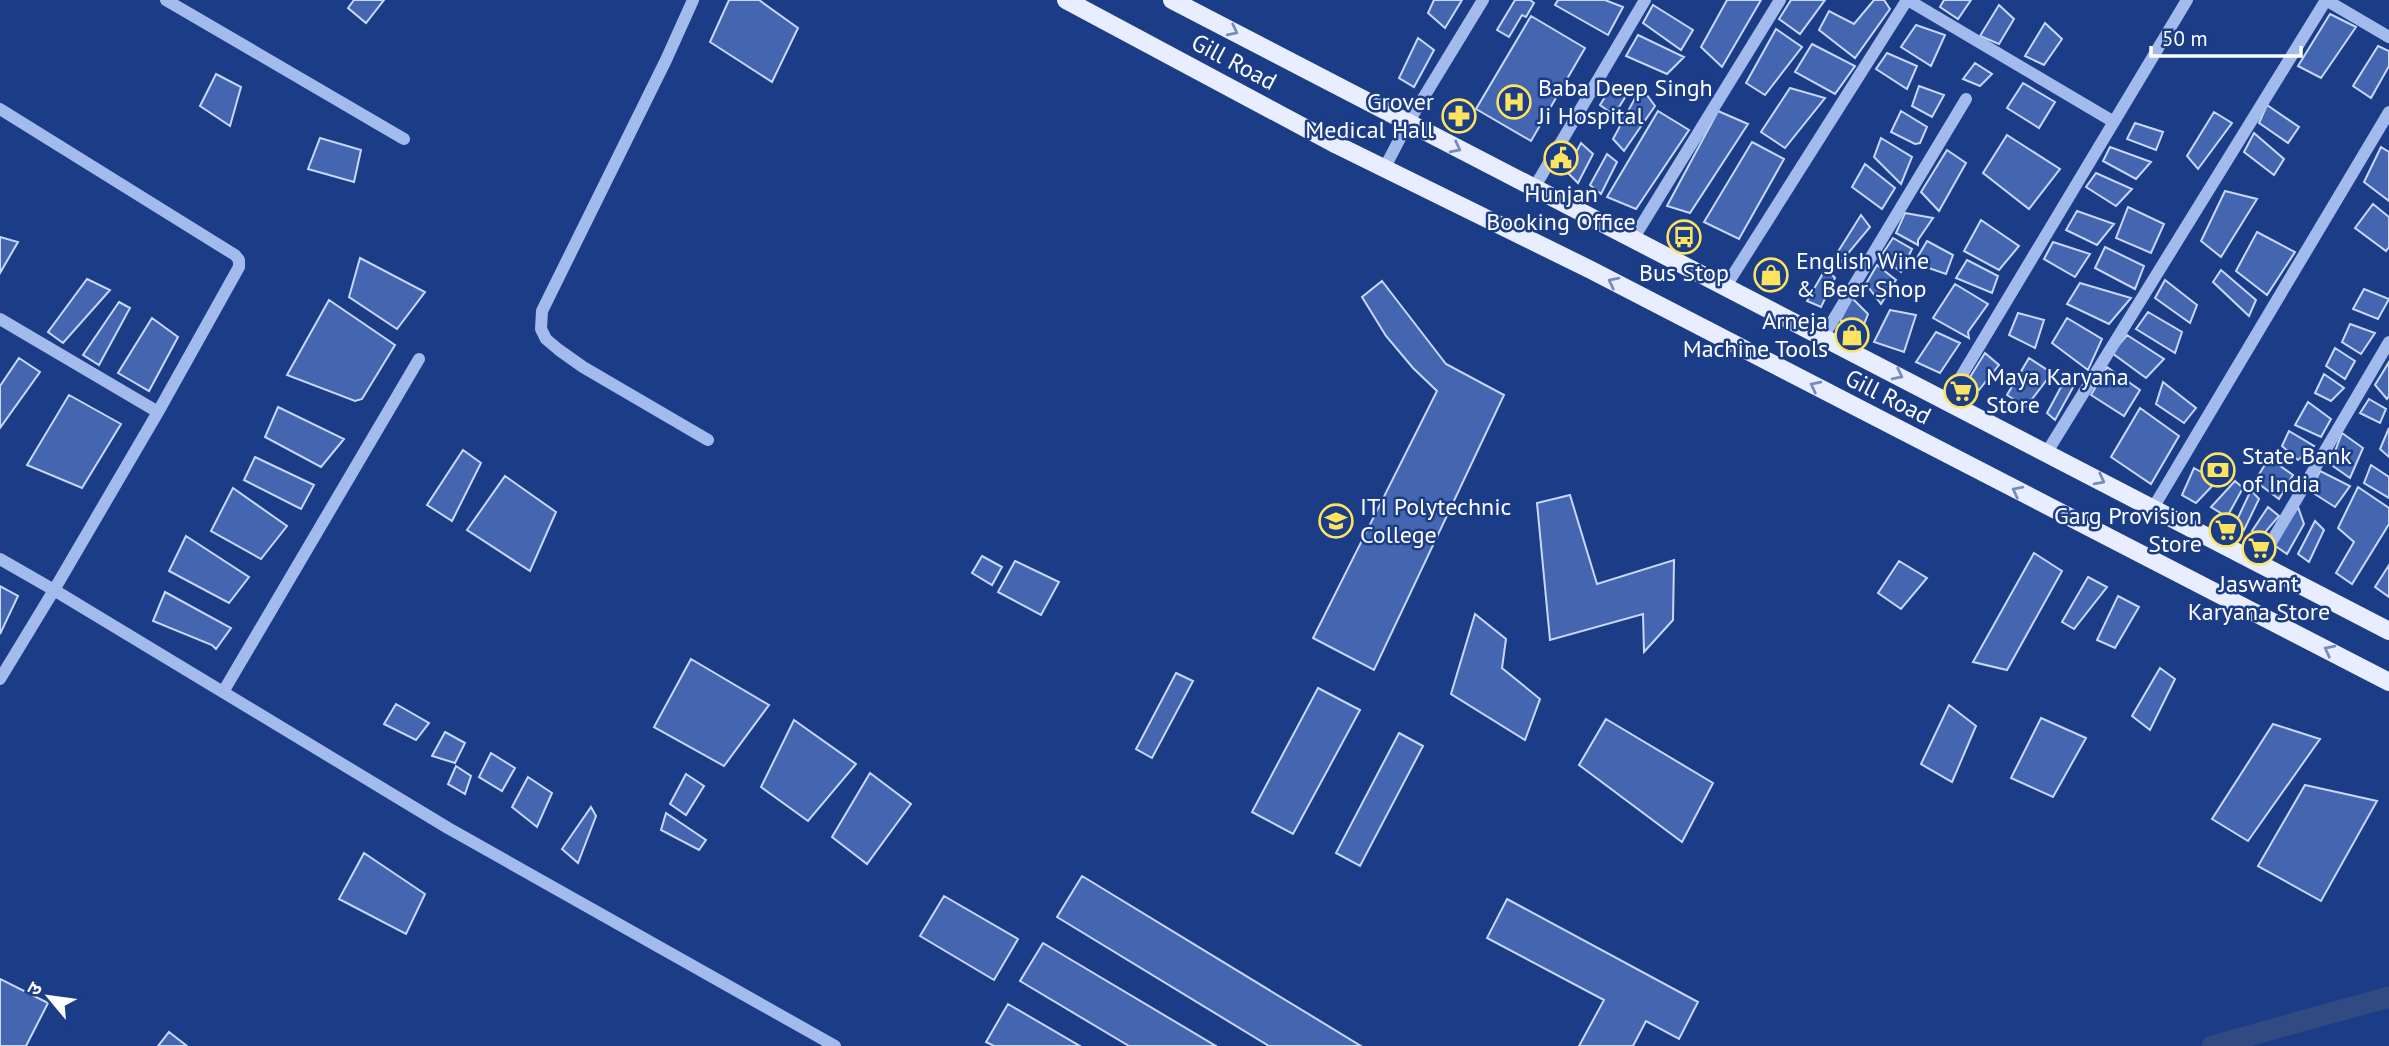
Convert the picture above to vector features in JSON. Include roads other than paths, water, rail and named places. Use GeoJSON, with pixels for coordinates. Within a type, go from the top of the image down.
{"type":"FeatureCollection","features":[{"type":"Feature","properties":{"kind":"main road","name":"Gill Road"},"geometry":{"type":"LineString","coordinates":[[1066,0],[1384,169],[1591,270],[2389,682]]}},
{"type":"Feature","properties":{"kind":"main road","name":"Gill Road"},"geometry":{"type":"LineString","coordinates":[[1181,2],[1408,123],[2389,631]]}},
{"type":"Feature","properties":{"kind":"street"},"geometry":{"type":"LineString","coordinates":[[166,0],[404,139]]}},
{"type":"Feature","properties":{"kind":"street"},"geometry":{"type":"LineString","coordinates":[[693,0],[541,311],[540,320],[546,339],[583,367],[708,440]]}},
{"type":"Feature","properties":{"kind":"street"},"geometry":{"type":"LineString","coordinates":[[1384,169],[1408,123],[1483,0]]}},
{"type":"Feature","properties":{"kind":"street"},"geometry":{"type":"LineString","coordinates":[[1534,188],[1645,0]]}},
{"type":"Feature","properties":{"kind":"street"},"geometry":{"type":"LineString","coordinates":[[1633,239],[1780,0]]}},
{"type":"Feature","properties":{"kind":"street"},"geometry":{"type":"LineString","coordinates":[[1726,286],[1908,0],[2114,122]]}},
{"type":"Feature","properties":{"kind":"street"},"geometry":{"type":"LineString","coordinates":[[1947,400],[2187,0]]}},
{"type":"Feature","properties":{"kind":"street"},"geometry":{"type":"LineString","coordinates":[[2046,452],[2326,0],[2389,37]]}},
{"type":"Feature","properties":{"kind":"street"},"geometry":{"type":"LineString","coordinates":[[1823,337],[1966,99]]}},
{"type":"Feature","properties":{"kind":"street"},"geometry":{"type":"LineString","coordinates":[[0,109],[239,260],[239,267],[158,412],[0,679]]}},
{"type":"Feature","properties":{"kind":"street"},"geometry":{"type":"LineString","coordinates":[[2153,508],[2389,112]]}},
{"type":"Feature","properties":{"kind":"street"},"geometry":{"type":"LineString","coordinates":[[0,319],[158,412]]}},
{"type":"Feature","properties":{"kind":"street"},"geometry":{"type":"LineString","coordinates":[[2259,563],[2389,342]]}},
{"type":"Feature","properties":{"kind":"street"},"geometry":{"type":"LineString","coordinates":[[223,692],[419,359]]}},
{"type":"Feature","properties":{"kind":"street"},"geometry":{"type":"LineString","coordinates":[[0,559],[448,828],[835,1046]]}},
{"type":"Feature","properties":{"kind":"waterway"},"geometry":{"type":"LineString","coordinates":[[2212,1046],[2389,997]]}},
{"type":"Feature","properties":{"kind":"place","name":"Baba Deep Singh Ji Hospital"},"geometry":{"type":"Point","coordinates":[1514,102]}},
{"type":"Feature","properties":{"kind":"place","name":"Grover Medical Hall"},"geometry":{"type":"Point","coordinates":[1459,116]}},
{"type":"Feature","properties":{"kind":"place","name":"Hunjan Booking Office"},"geometry":{"type":"Point","coordinates":[1561,158]}},
{"type":"Feature","properties":{"kind":"place","name":"Bus Stop"},"geometry":{"type":"Point","coordinates":[1684,237]}},
{"type":"Feature","properties":{"kind":"place","name":"English Wine & Beer Shop"},"geometry":{"type":"Point","coordinates":[1771,275]}},
{"type":"Feature","properties":{"kind":"place","name":"Arneja Machine Tools"},"geometry":{"type":"Point","coordinates":[1852,335]}},
{"type":"Feature","properties":{"kind":"place","name":"Maya Karyana Store"},"geometry":{"type":"Point","coordinates":[1961,391]}},
{"type":"Feature","properties":{"kind":"place","name":"State Bank of India"},"geometry":{"type":"Point","coordinates":[2218,470]}},
{"type":"Feature","properties":{"kind":"place","name":"ITI Polytechnic College"},"geometry":{"type":"Point","coordinates":[1336,521]}},
{"type":"Feature","properties":{"kind":"place","name":"Garg Provision Store"},"geometry":{"type":"Point","coordinates":[2226,530]}},
{"type":"Feature","properties":{"kind":"place","name":"Jaswant Karyana Store"},"geometry":{"type":"Point","coordinates":[2259,548]}}]}
